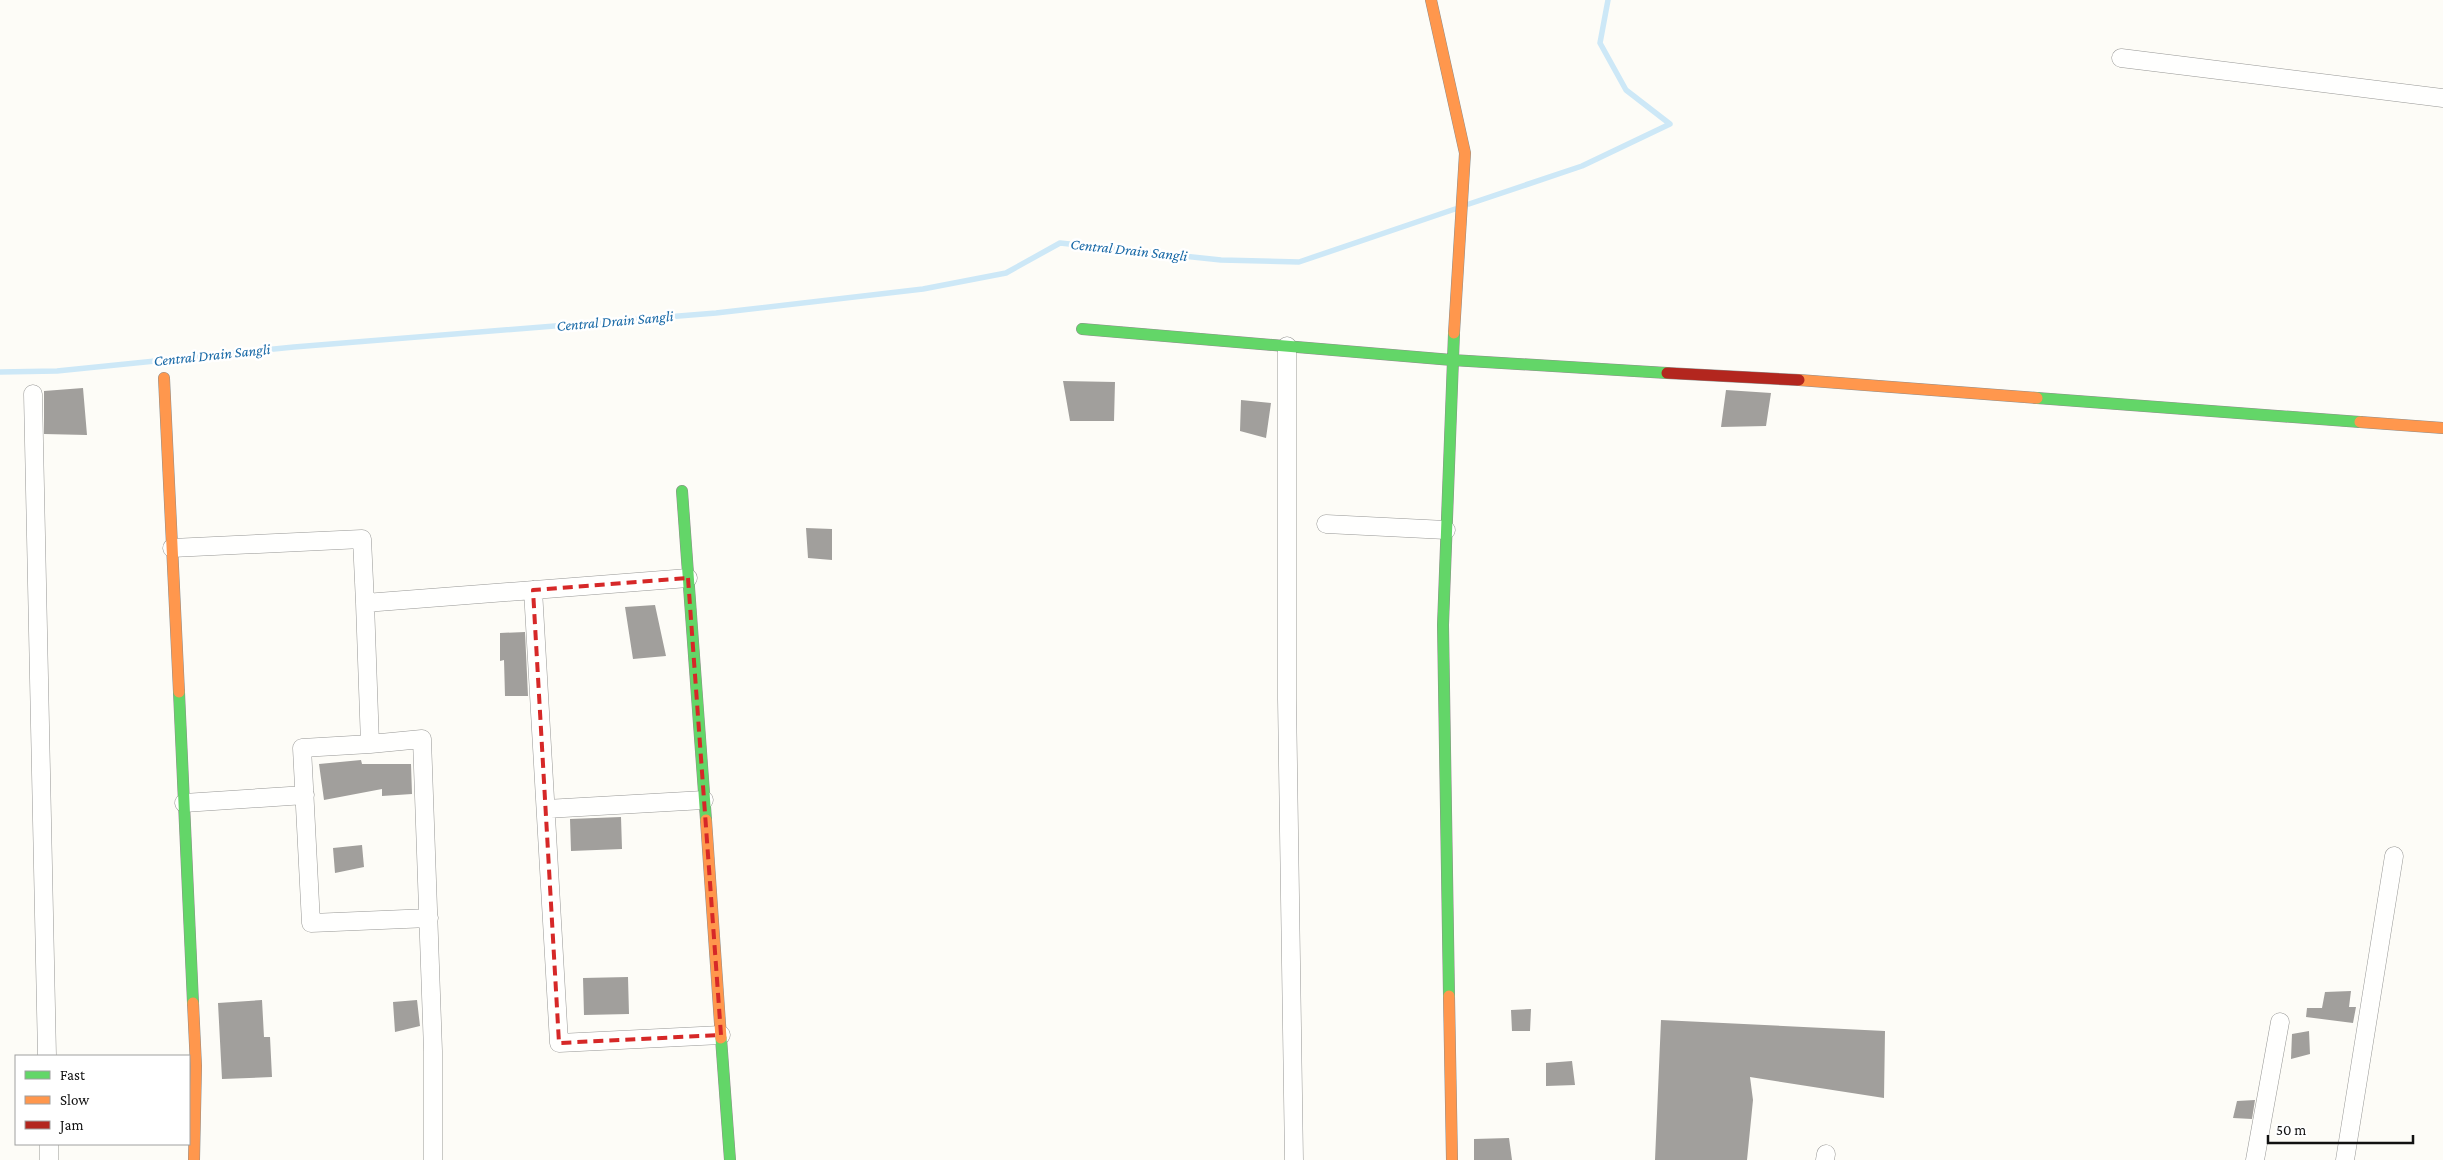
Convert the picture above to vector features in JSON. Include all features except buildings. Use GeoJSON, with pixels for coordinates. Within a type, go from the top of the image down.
{"type":"FeatureCollection","features":[{"type":"Feature","properties":{"kind":"street"},"geometry":{"type":"LineString","coordinates":[[1431,0],[1465,153],[1452,360],[1443,625],[1452,1160]]}},
{"type":"Feature","properties":{"kind":"street"},"geometry":{"type":"LineString","coordinates":[[2121,58],[2443,98]]}},
{"type":"Feature","properties":{"kind":"street"},"geometry":{"type":"LineString","coordinates":[[1082,329],[1452,360],[1829,382],[2443,428]]}},
{"type":"Feature","properties":{"kind":"street"},"geometry":{"type":"LineString","coordinates":[[1287,346],[1287,699],[1294,1160]]}},
{"type":"Feature","properties":{"kind":"street"},"geometry":{"type":"LineString","coordinates":[[164,378],[196,1066],[192,1106],[194,1160]]}},
{"type":"Feature","properties":{"kind":"street"},"geometry":{"type":"LineString","coordinates":[[33,394],[47,1055]]}},
{"type":"Feature","properties":{"kind":"street"},"geometry":{"type":"LineString","coordinates":[[682,491],[730,1160]]}},
{"type":"Feature","properties":{"kind":"street"},"geometry":{"type":"LineString","coordinates":[[1326,524],[1446,530]]}},
{"type":"Feature","properties":{"kind":"street"},"geometry":{"type":"LineString","coordinates":[[172,548],[362,539],[370,744]]}},
{"type":"Feature","properties":{"kind":"street"},"geometry":{"type":"LineString","coordinates":[[365,603],[688,578]]}},
{"type":"Feature","properties":{"kind":"street"},"geometry":{"type":"LineString","coordinates":[[533,590],[559,1043],[721,1036]]}},
{"type":"Feature","properties":{"kind":"street"},"geometry":{"type":"LineString","coordinates":[[429,918],[311,924],[302,748],[422,739],[429,918],[433,1051],[433,1160]]}},
{"type":"Feature","properties":{"kind":"street"},"geometry":{"type":"LineString","coordinates":[[184,803],[305,795]]}},
{"type":"Feature","properties":{"kind":"street"},"geometry":{"type":"LineString","coordinates":[[546,809],[704,800]]}},
{"type":"Feature","properties":{"kind":"street"},"geometry":{"type":"LineString","coordinates":[[2345,1160],[2394,856]]}},
{"type":"Feature","properties":{"kind":"street"},"geometry":{"type":"LineString","coordinates":[[2255,1160],[2280,1022]]}},
{"type":"Feature","properties":{"kind":"street"},"geometry":{"type":"LineString","coordinates":[[49,1145],[49,1160]]}},
{"type":"Feature","properties":{"kind":"highlighted area"},"geometry":{"type":"Polygon","coordinates":[[[688,578],[721,1035],[559,1043],[533,590],[688,578]]]}},
{"type":"Feature","properties":{"kind":"waterway","name":"Central Drain Sangli"},"geometry":{"type":"LineString","coordinates":[[1469,204],[1582,166],[1670,124],[1626,90],[1600,43],[1608,0]]}},
{"type":"Feature","properties":{"kind":"waterway","name":"Central Drain Sangli"},"geometry":{"type":"LineString","coordinates":[[0,372],[57,371],[294,347],[716,313],[923,289],[1006,273],[1060,243],[1221,260],[1299,262],[1455,209]]}},
{"type":"Feature","properties":{"kind":"traffic: fast"},"geometry":{"type":"LineString","coordinates":[[1082,329],[1452,360],[1667,373]]}},
{"type":"Feature","properties":{"kind":"traffic: fast"},"geometry":{"type":"LineString","coordinates":[[1449,996],[1443,625],[1454,333]]}},
{"type":"Feature","properties":{"kind":"traffic: fast"},"geometry":{"type":"LineString","coordinates":[[2037,398],[2360,422]]}},
{"type":"Feature","properties":{"kind":"traffic: fast"},"geometry":{"type":"LineString","coordinates":[[682,491],[706,820]]}},
{"type":"Feature","properties":{"kind":"traffic: fast"},"geometry":{"type":"LineString","coordinates":[[179,692],[193,1003]]}},
{"type":"Feature","properties":{"kind":"traffic: fast"},"geometry":{"type":"LineString","coordinates":[[721,1038],[730,1160]]}},
{"type":"Feature","properties":{"kind":"traffic: slow"},"geometry":{"type":"LineString","coordinates":[[1431,0],[1465,153],[1454,333]]}},
{"type":"Feature","properties":{"kind":"traffic: slow"},"geometry":{"type":"LineString","coordinates":[[164,378],[179,692]]}},
{"type":"Feature","properties":{"kind":"traffic: slow"},"geometry":{"type":"LineString","coordinates":[[1799,380],[2037,398]]}},
{"type":"Feature","properties":{"kind":"traffic: slow"},"geometry":{"type":"LineString","coordinates":[[2360,422],[2443,428]]}},
{"type":"Feature","properties":{"kind":"traffic: slow"},"geometry":{"type":"LineString","coordinates":[[706,820],[721,1038]]}},
{"type":"Feature","properties":{"kind":"traffic: slow"},"geometry":{"type":"LineString","coordinates":[[1449,996],[1452,1160]]}},
{"type":"Feature","properties":{"kind":"traffic: slow"},"geometry":{"type":"LineString","coordinates":[[193,1003],[196,1066],[194,1160]]}},
{"type":"Feature","properties":{"kind":"traffic: jam"},"geometry":{"type":"LineString","coordinates":[[1667,373],[1799,380]]}}]}
